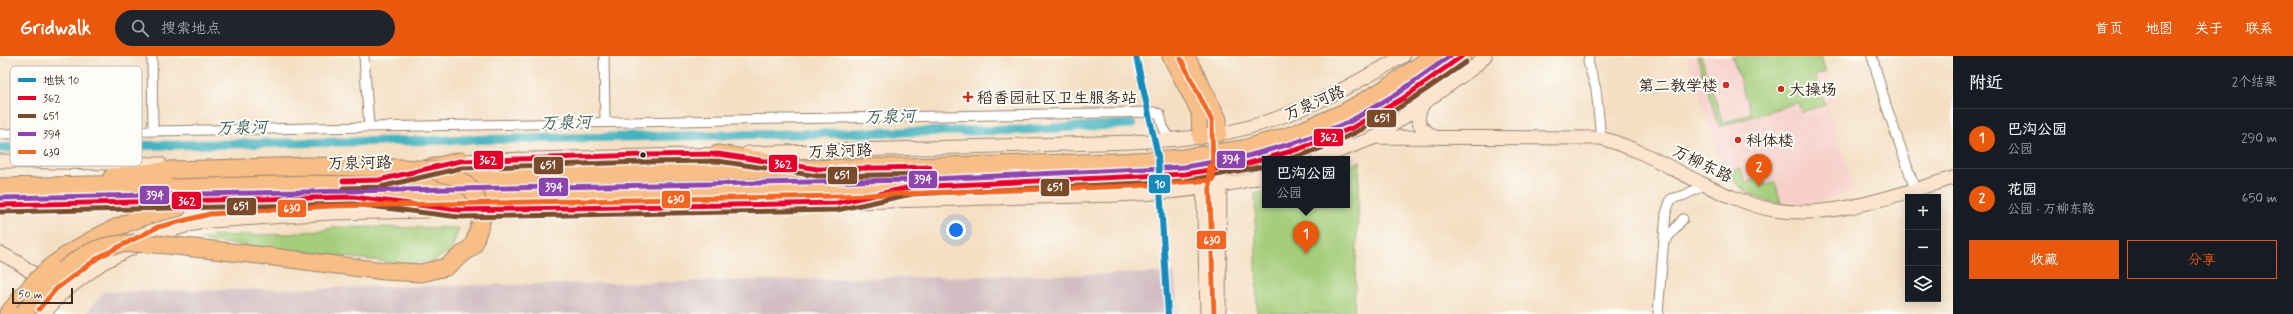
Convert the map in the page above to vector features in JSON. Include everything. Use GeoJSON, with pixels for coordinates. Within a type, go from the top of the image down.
{"type":"FeatureCollection","features":[{"type":"Feature","properties":{"kind":"highway","name":"万泉河路"},"geometry":{"type":"LineString","coordinates":[[1297,142],[1388,87],[1433,56]]}},
{"type":"Feature","properties":{"kind":"highway","name":"万泉河路"},"geometry":{"type":"LineString","coordinates":[[0,205],[911,187],[1120,170],[1183,158],[1297,142],[1352,128],[1402,99],[1462,56]]}},
{"type":"Feature","properties":{"kind":"highway"},"geometry":{"type":"LineString","coordinates":[[718,154],[818,170]]}},
{"type":"Feature","properties":{"kind":"highway"},"geometry":{"type":"LineString","coordinates":[[379,180],[460,161]]}},
{"type":"Feature","properties":{"kind":"highway"},"geometry":{"type":"LineString","coordinates":[[23,314],[41,291],[71,265],[103,248],[120,245],[162,244],[385,271],[421,273],[446,267],[473,246],[483,216],[473,190],[456,177],[432,170],[312,166],[171,170],[130,174],[58,187]]}},
{"type":"Feature","properties":{"kind":"highway","name":"万泉河路"},"geometry":{"type":"LineString","coordinates":[[0,187],[58,187],[818,170],[1120,170]]}},
{"type":"Feature","properties":{"kind":"highway"},"geometry":{"type":"LineString","coordinates":[[0,182],[35,187]]}},
{"type":"Feature","properties":{"kind":"highway"},"geometry":{"type":"LineString","coordinates":[[837,203],[911,187]]}},
{"type":"Feature","properties":{"kind":"highway"},"geometry":{"type":"LineString","coordinates":[[353,197],[459,210]]}},
{"type":"Feature","properties":{"kind":"highway"},"geometry":{"type":"LineString","coordinates":[[8,314],[31,286],[50,267],[87,241],[139,218],[221,200]]}},
{"type":"Feature","properties":{"kind":"main road"},"geometry":{"type":"LineString","coordinates":[[1170,56],[1199,112],[1200,137]]}},
{"type":"Feature","properties":{"kind":"main road"},"geometry":{"type":"LineString","coordinates":[[1187,56],[1219,119],[1219,134]]}},
{"type":"Feature","properties":{"kind":"street"},"geometry":{"type":"LineString","coordinates":[[152,56],[153,131]]}},
{"type":"Feature","properties":{"kind":"street"},"geometry":{"type":"LineString","coordinates":[[364,56],[368,127]]}},
{"type":"Feature","properties":{"kind":"street"},"geometry":{"type":"LineString","coordinates":[[604,56],[605,122]]}},
{"type":"Feature","properties":{"kind":"street","name":"万泉河路"},"geometry":{"type":"LineString","coordinates":[[142,165],[460,161],[1171,140],[1219,134],[1270,120],[1351,86],[1403,56]]}},
{"type":"Feature","properties":{"kind":"street"},"geometry":{"type":"LineString","coordinates":[[1326,156],[1376,137],[1473,68],[1485,56]]}},
{"type":"Feature","properties":{"kind":"street"},"geometry":{"type":"LineString","coordinates":[[1589,56],[1588,62],[1596,89],[1601,138]]}},
{"type":"Feature","properties":{"kind":"street"},"geometry":{"type":"LineString","coordinates":[[1872,56],[1886,105],[1915,189]]}},
{"type":"Feature","properties":{"kind":"street"},"geometry":{"type":"LineString","coordinates":[[1423,104],[1418,114],[1419,125],[1423,130],[1436,138]]}},
{"type":"Feature","properties":{"kind":"street"},"geometry":{"type":"LineString","coordinates":[[142,131],[1154,112],[1160,114],[1163,127],[1171,140]]}},
{"type":"Feature","properties":{"kind":"street"},"geometry":{"type":"LineString","coordinates":[[1270,120],[1284,156]]}},
{"type":"Feature","properties":{"kind":"street"},"geometry":{"type":"LineString","coordinates":[[1159,192],[1169,168],[1220,162],[1266,150],[1270,120]]}},
{"type":"Feature","properties":{"kind":"street"},"geometry":{"type":"LineString","coordinates":[[0,134],[10,134]]}},
{"type":"Feature","properties":{"kind":"street"},"geometry":{"type":"LineString","coordinates":[[1219,134],[1219,314]]}},
{"type":"Feature","properties":{"kind":"street","name":"万柳东路"},"geometry":{"type":"LineString","coordinates":[[1376,137],[1436,138],[1574,136],[1601,138],[1620,144],[1668,164],[1704,185],[1768,209],[1815,212],[1866,203],[1953,178]]}},
{"type":"Feature","properties":{"kind":"street"},"geometry":{"type":"LineString","coordinates":[[1200,137],[1204,188],[1207,314]]}},
{"type":"Feature","properties":{"kind":"street"},"geometry":{"type":"LineString","coordinates":[[1133,142],[1134,193]]}},
{"type":"Feature","properties":{"kind":"street","name":"万泉河路"},"geometry":{"type":"LineString","coordinates":[[0,161],[10,161]]}},
{"type":"Feature","properties":{"kind":"street"},"geometry":{"type":"LineString","coordinates":[[44,314],[60,294],[102,264],[160,234],[188,225],[210,221],[332,213],[837,203],[1159,192],[1220,186],[1262,177]]}},
{"type":"Feature","properties":{"kind":"street"},"geometry":{"type":"LineString","coordinates":[[1658,314],[1666,213],[1671,199],[1685,195],[1704,185]]}},
{"type":"Feature","properties":{"kind":"street"},"geometry":{"type":"LineString","coordinates":[[1664,242],[1683,219]]}},
{"type":"Feature","properties":{"kind":"street"},"geometry":{"type":"LineString","coordinates":[[0,253],[32,272],[60,294]]}},
{"type":"Feature","properties":{"kind":"shaded area"},"geometry":{"type":"Polygon","coordinates":[[[1688,56],[1821,56],[1836,101],[1828,104],[1854,191],[1806,205],[1774,203],[1743,190],[1732,179],[1717,151],[1688,56]]]}},
{"type":"Feature","properties":{"kind":"shaded area"},"geometry":{"type":"Polygon","coordinates":[[[1175,273],[1177,314],[86,314],[104,292],[1175,273]]]}},
{"type":"Feature","properties":{"kind":"green space","name":"大操场"},"geometry":{"type":"Polygon","coordinates":[[[1697,56],[1701,56],[1723,123],[1751,113],[1732,56],[1821,56],[1826,72],[1815,76],[1825,105],[1801,112],[1798,102],[1719,127],[1697,56]]]}},
{"type":"Feature","properties":{"kind":"green space"},"geometry":{"type":"Polygon","coordinates":[[[1360,161],[1354,314],[1257,314],[1255,194],[1262,193],[1262,208],[1350,208],[1350,166],[1360,161]]]}},
{"type":"Feature","properties":{"kind":"green space"},"geometry":{"type":"Polygon","coordinates":[[[1741,168],[1745,182],[1764,177],[1766,185],[1775,182],[1781,203],[1765,200],[1750,194],[1738,184],[1729,172],[1741,168]]]}},
{"type":"Feature","properties":{"kind":"green space"},"geometry":{"type":"Polygon","coordinates":[[[340,227],[459,228],[451,251],[433,261],[407,264],[196,240],[217,236],[290,234],[340,227]]]}},
{"type":"Feature","properties":{"kind":"waterway","name":"万泉河"},"geometry":{"type":"LineString","coordinates":[[142,145],[1019,130],[1132,124]]}},
{"type":"Feature","properties":{"kind":"waterway","name":"万泉河"},"geometry":{"type":"LineString","coordinates":[[0,148],[10,148]]}},
{"type":"Feature","properties":{"kind":"metro line","name":"10"},"geometry":{"type":"LineString","coordinates":[[1136,56],[1158,156],[1168,314]]}},
{"type":"Feature","properties":{"kind":"transit line","name":"394"},"geometry":{"type":"LineString","coordinates":[[0,198],[911,180],[1184,167],[1244,157],[1297,142],[1349,122],[1398,93],[1450,56]]}},
{"type":"Feature","properties":{"kind":"transit line","name":"362"},"geometry":{"type":"LineString","coordinates":[[1274,156],[1299,149],[1352,128],[1402,99],[1462,56]]}},
{"type":"Feature","properties":{"kind":"transit line","name":"630"},"geometry":{"type":"LineString","coordinates":[[39,309],[56,289],[99,257],[158,227],[210,214],[332,206],[837,196],[1134,186],[1213,180],[1212,121],[1181,59]]}},
{"type":"Feature","properties":{"kind":"transit line","name":"651"},"geometry":{"type":"LineString","coordinates":[[1298,156],[1337,141],[1382,118],[1425,91],[1466,62]]}},
{"type":"Feature","properties":{"kind":"transit line","name":"362"},"geometry":{"type":"LineString","coordinates":[[343,181],[379,180],[460,161],[643,155],[718,154],[818,169],[930,167]]}},
{"type":"Feature","properties":{"kind":"transit line","name":"362"},"geometry":{"type":"LineString","coordinates":[[0,205],[353,197],[459,210],[837,203],[911,187],[1185,174],[1246,164],[1262,159]]}},
{"type":"Feature","properties":{"kind":"transit line","name":"651"},"geometry":{"type":"LineString","coordinates":[[343,188],[380,187],[461,168],[643,162],[718,161],[818,176],[930,174]]}},
{"type":"Feature","properties":{"kind":"transit line","name":"630"},"geometry":{"type":"LineString","coordinates":[[1209,166],[1214,314]]}},
{"type":"Feature","properties":{"kind":"transit line","name":"651"},"geometry":{"type":"LineString","coordinates":[[0,212],[353,204],[459,217],[837,210],[912,194],[1185,181],[1262,167]]}},
{"type":"Feature","properties":{"kind":"place","name":"第二教学楼"},"geometry":{"type":"Point","coordinates":[1726,85]}},
{"type":"Feature","properties":{"kind":"place","name":"大操场"},"geometry":{"type":"Point","coordinates":[1781,89]}},
{"type":"Feature","properties":{"kind":"place","name":"稻香园社区卫生服务站"},"geometry":{"type":"Point","coordinates":[968,97]}},
{"type":"Feature","properties":{"kind":"place","name":"科体楼"},"geometry":{"type":"Point","coordinates":[1738,140]}},
{"type":"Feature","properties":{"kind":"place","name":"花园"},"geometry":{"type":"Point","coordinates":[1759,187]}},
{"type":"Feature","properties":{"kind":"place","name":"巴沟公园"},"geometry":{"type":"Point","coordinates":[1306,254]}}]}
